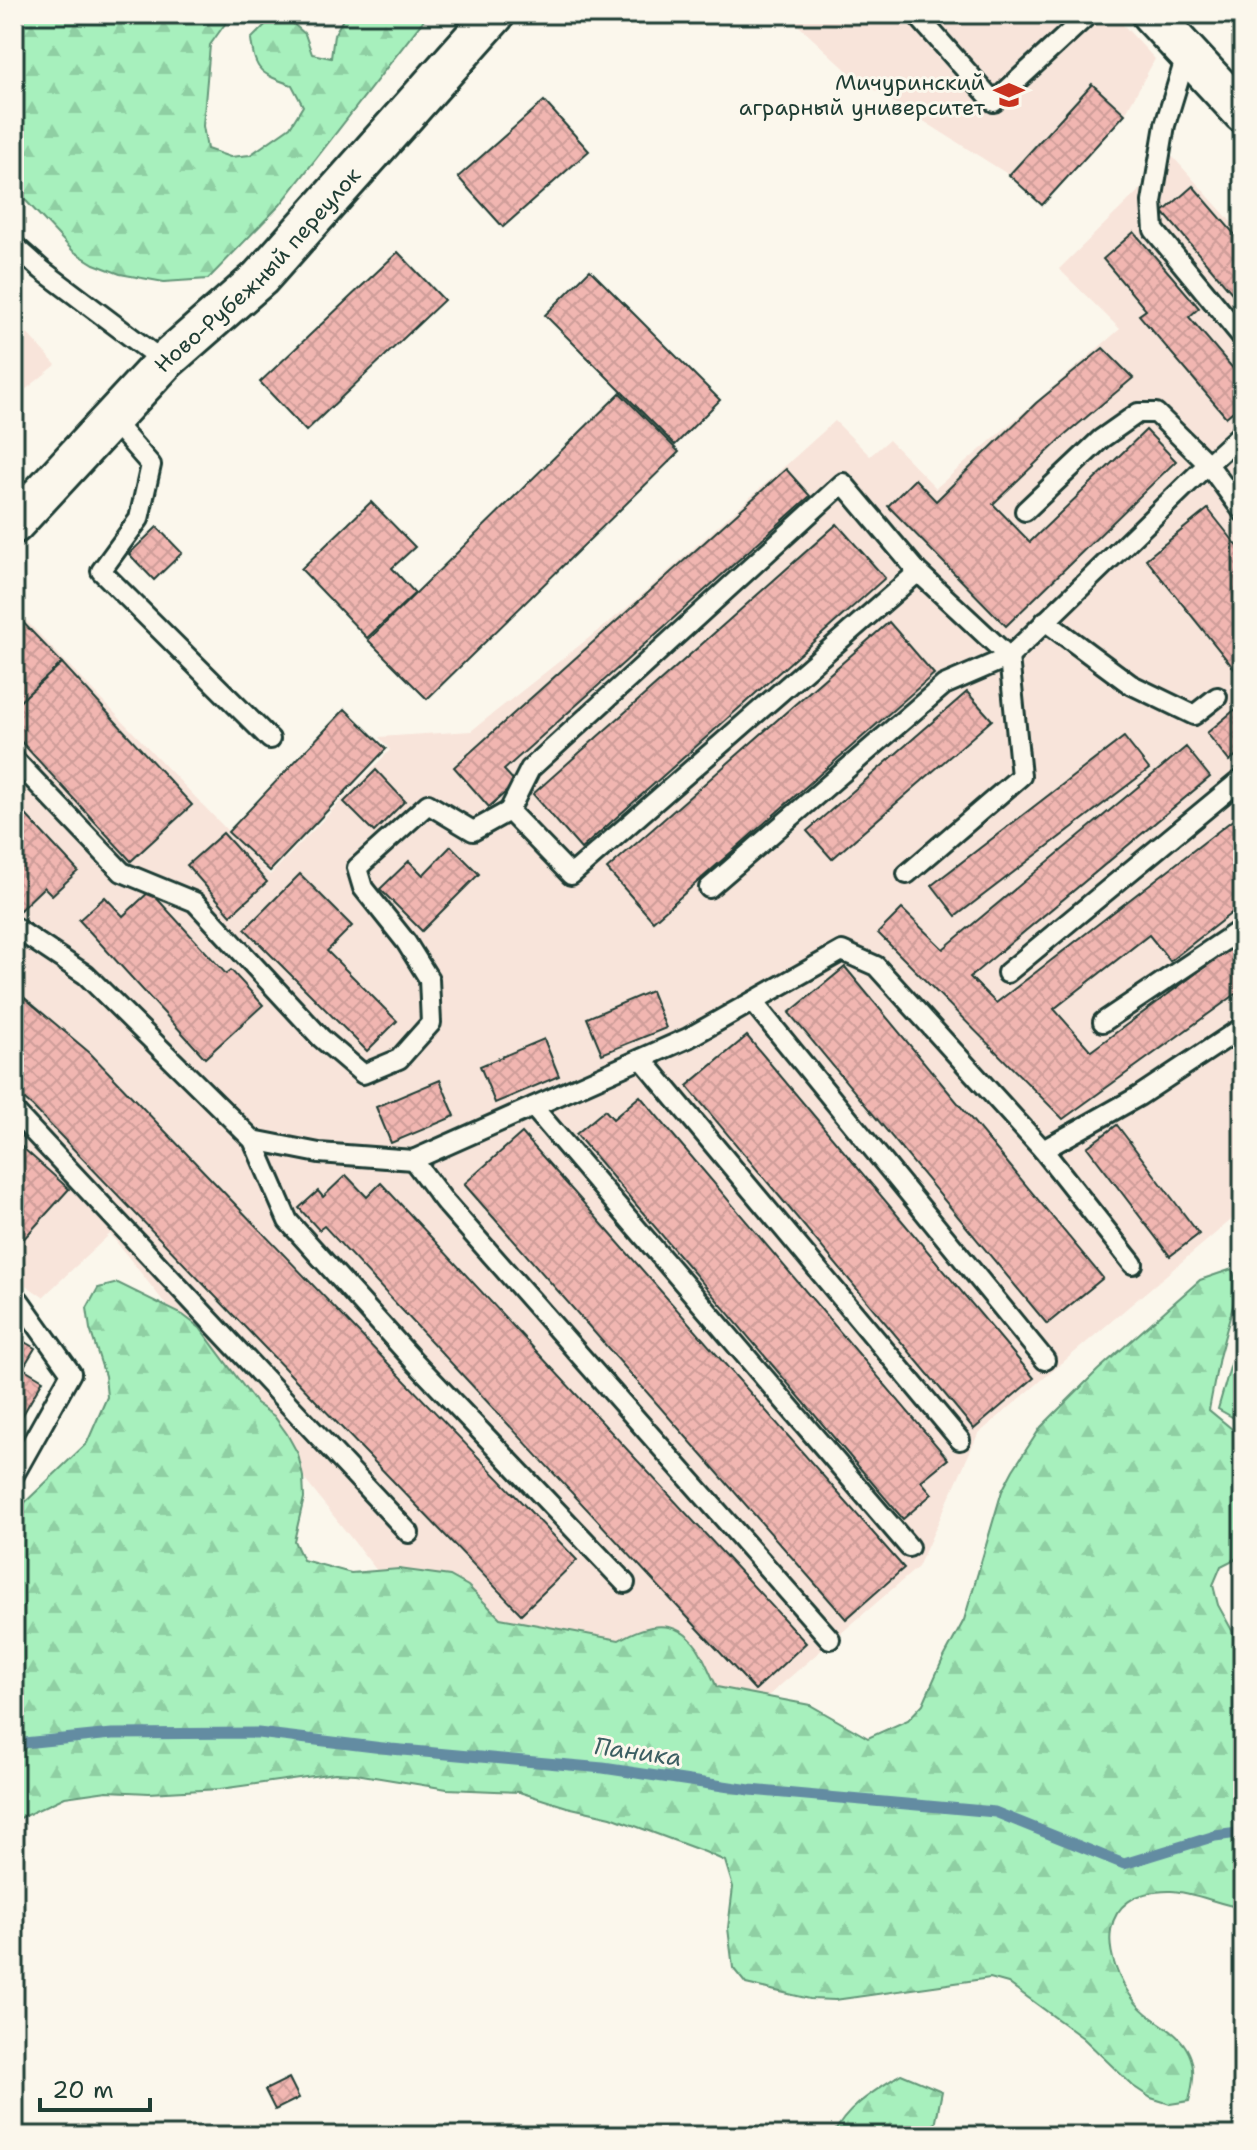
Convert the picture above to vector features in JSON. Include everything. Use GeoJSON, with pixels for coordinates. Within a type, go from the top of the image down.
{"type":"FeatureCollection","features":[{"type":"Feature","properties":{"kind":"street","name":"Ново-Рубежный переулок"},"geometry":{"type":"LineString","coordinates":[[14,524],[164,362],[260,278],[495,14]]}},
{"type":"Feature","properties":{"kind":"street"},"geometry":{"type":"LineString","coordinates":[[1151,14],[1243,113]]}},
{"type":"Feature","properties":{"kind":"lane"},"geometry":{"type":"LineString","coordinates":[[916,14],[994,102],[1089,14]]}},
{"type":"Feature","properties":{"kind":"lane"},"geometry":{"type":"LineString","coordinates":[[1187,53],[1165,125],[1152,202],[1154,230],[1243,338]]}},
{"type":"Feature","properties":{"kind":"lane"},"geometry":{"type":"LineString","coordinates":[[14,245],[42,270],[164,362]]}},
{"type":"Feature","properties":{"kind":"lane"},"geometry":{"type":"LineString","coordinates":[[1025,511],[1101,439],[1138,413],[1156,413],[1208,464],[1243,512]]}},
{"type":"Feature","properties":{"kind":"lane"},"geometry":{"type":"LineString","coordinates":[[111,419],[151,465],[139,519],[101,571],[270,739]]}},
{"type":"Feature","properties":{"kind":"lane"},"geometry":{"type":"LineString","coordinates":[[709,888],[944,685],[1009,657],[1243,432]]}},
{"type":"Feature","properties":{"kind":"lane"},"geometry":{"type":"LineString","coordinates":[[14,759],[122,872],[195,902],[321,1038],[363,1074],[399,1059],[431,1023],[429,979],[406,942],[363,888],[357,868],[428,804],[473,831],[509,811],[530,769],[843,483],[918,572],[1009,657],[1021,776],[907,874]]}},
{"type":"Feature","properties":{"kind":"lane"},"geometry":{"type":"LineString","coordinates":[[509,811],[571,875],[918,572]]}},
{"type":"Feature","properties":{"kind":"lane"},"geometry":{"type":"LineString","coordinates":[[1045,621],[1130,684],[1194,715],[1217,697]]}},
{"type":"Feature","properties":{"kind":"lane"},"geometry":{"type":"LineString","coordinates":[[1007,973],[1243,778]]}},
{"type":"Feature","properties":{"kind":"lane"},"geometry":{"type":"LineString","coordinates":[[14,927],[86,975],[253,1140],[288,1221],[413,1360],[625,1583]]}},
{"type":"Feature","properties":{"kind":"lane"},"geometry":{"type":"LineString","coordinates":[[1103,1022],[1243,928]]}},
{"type":"Feature","properties":{"kind":"lane"},"geometry":{"type":"LineString","coordinates":[[253,1140],[319,1153],[413,1160],[688,1038],[842,951],[876,966],[1043,1150],[1133,1264]]}},
{"type":"Feature","properties":{"kind":"lane"},"geometry":{"type":"LineString","coordinates":[[753,1002],[1045,1360]]}},
{"type":"Feature","properties":{"kind":"lane"},"geometry":{"type":"LineString","coordinates":[[1043,1150],[1139,1096],[1243,1027]]}},
{"type":"Feature","properties":{"kind":"lane"},"geometry":{"type":"LineString","coordinates":[[642,1059],[960,1440]]}},
{"type":"Feature","properties":{"kind":"lane"},"geometry":{"type":"LineString","coordinates":[[533,1107],[909,1547]]}},
{"type":"Feature","properties":{"kind":"lane"},"geometry":{"type":"LineString","coordinates":[[14,1111],[409,1533]]}},
{"type":"Feature","properties":{"kind":"lane"},"geometry":{"type":"LineString","coordinates":[[413,1160],[444,1201],[830,1639]]}},
{"type":"Feature","properties":{"kind":"lane"},"geometry":{"type":"LineString","coordinates":[[14,1298],[19,1300],[71,1373],[14,1475]]}},
{"type":"Feature","properties":{"kind":"shaded area","name":"Мичуринский аграрный университет"},"geometry":{"type":"Polygon","coordinates":[[[786,14],[1113,14],[1155,59],[1125,114],[1042,205],[1009,175],[854,77],[786,14]]]}},
{"type":"Feature","properties":{"kind":"shaded area"},"geometry":{"type":"Polygon","coordinates":[[[1173,157],[1243,235],[1243,448],[1237,453],[1243,461],[1243,1210],[978,1434],[918,1567],[754,1708],[397,1596],[110,1234],[43,1297],[14,1277],[14,608],[270,875],[390,750],[379,737],[471,731],[628,607],[835,421],[870,456],[889,440],[936,488],[1120,329],[1059,269],[1173,157]]]}},
{"type":"Feature","properties":{"kind":"shaded area"},"geometry":{"type":"Polygon","coordinates":[[[14,319],[56,365],[14,399],[14,319]]]}},
{"type":"Feature","properties":{"kind":"green space"},"geometry":{"type":"Polygon","coordinates":[[[14,14],[232,14],[210,45],[203,126],[207,149],[230,157],[250,155],[290,127],[303,106],[292,85],[266,74],[255,59],[251,39],[268,22],[288,19],[305,34],[312,54],[331,58],[334,35],[346,14],[432,14],[423,21],[280,205],[208,279],[164,282],[120,274],[94,264],[73,251],[14,188],[14,14]]]}},
{"type":"Feature","properties":{"kind":"green space"},"geometry":{"type":"Polygon","coordinates":[[[1232,1269],[1238,1288],[1219,1357],[1209,1410],[1243,1438],[1243,1555],[1221,1566],[1213,1585],[1218,1605],[1243,1647],[1243,1908],[1180,1892],[1146,1894],[1128,1902],[1117,1914],[1111,1929],[1115,1966],[1124,1985],[1142,2010],[1178,2037],[1189,2053],[1193,2083],[1189,2101],[1170,2104],[1151,2098],[1133,2086],[1083,2038],[1008,1983],[990,1978],[835,2000],[810,1999],[746,1984],[733,1968],[728,1928],[733,1887],[725,1861],[611,1817],[519,1792],[447,1789],[335,1773],[220,1789],[149,1793],[107,1791],[65,1797],[14,1821],[14,1513],[87,1443],[107,1397],[105,1376],[90,1329],[87,1308],[98,1288],[118,1283],[183,1315],[200,1328],[256,1403],[274,1416],[298,1454],[303,1477],[304,1498],[294,1541],[303,1560],[351,1573],[399,1569],[450,1576],[468,1586],[500,1618],[619,1640],[650,1627],[670,1627],[689,1637],[697,1647],[717,1687],[810,1705],[868,1738],[908,1720],[923,1704],[964,1620],[1002,1491],[1041,1427],[1098,1370],[1200,1280],[1232,1269]]]}},
{"type":"Feature","properties":{"kind":"green space"},"geometry":{"type":"Polygon","coordinates":[[[1243,1322],[1243,1423],[1218,1409],[1243,1322]]]}},
{"type":"Feature","properties":{"kind":"green space"},"geometry":{"type":"Polygon","coordinates":[[[901,2074],[942,2091],[933,2136],[833,2136],[853,2108],[901,2074]]]}},
{"type":"Feature","properties":{"kind":"building"},"geometry":{"type":"Polygon","coordinates":[[[1092,84],[1125,114],[1042,205],[1009,175],[1092,84]]]}},
{"type":"Feature","properties":{"kind":"building"},"geometry":{"type":"Polygon","coordinates":[[[544,101],[589,151],[503,227],[458,177],[544,101]]]}},
{"type":"Feature","properties":{"kind":"building"},"geometry":{"type":"Polygon","coordinates":[[[1193,186],[1243,244],[1243,306],[1163,212],[1193,186]]]}},
{"type":"Feature","properties":{"kind":"building"},"geometry":{"type":"Polygon","coordinates":[[[1134,232],[1199,308],[1189,317],[1243,380],[1243,403],[1226,417],[1139,315],[1146,310],[1103,259],[1134,232]]]}},
{"type":"Feature","properties":{"kind":"building"},"geometry":{"type":"Polygon","coordinates":[[[398,252],[444,300],[306,431],[260,382],[398,252]]]}},
{"type":"Feature","properties":{"kind":"building"},"geometry":{"type":"Polygon","coordinates":[[[590,270],[720,400],[675,445],[545,315],[590,270]]]}},
{"type":"Feature","properties":{"kind":"building"},"geometry":{"type":"Polygon","coordinates":[[[1103,348],[1133,378],[1063,437],[993,504],[1030,542],[1146,430],[1176,461],[1006,626],[888,506],[915,479],[936,501],[1036,403],[1103,348]]]}},
{"type":"Feature","properties":{"kind":"building"},"geometry":{"type":"Polygon","coordinates":[[[620,393],[679,452],[427,699],[368,640],[620,393]]]}},
{"type":"Feature","properties":{"kind":"building"},"geometry":{"type":"Polygon","coordinates":[[[786,469],[810,496],[504,770],[516,783],[489,807],[454,767],[786,469]]]}},
{"type":"Feature","properties":{"kind":"building"},"geometry":{"type":"Polygon","coordinates":[[[371,502],[415,547],[392,568],[415,593],[367,638],[301,569],[371,502]]]}},
{"type":"Feature","properties":{"kind":"building"},"geometry":{"type":"Polygon","coordinates":[[[1208,509],[1243,553],[1243,680],[1146,559],[1208,509]]]}},
{"type":"Feature","properties":{"kind":"building"},"geometry":{"type":"Polygon","coordinates":[[[837,524],[885,578],[581,849],[533,794],[837,524]]]}},
{"type":"Feature","properties":{"kind":"building"},"geometry":{"type":"Polygon","coordinates":[[[157,527],[182,553],[154,580],[129,554],[157,527]]]}},
{"type":"Feature","properties":{"kind":"building"},"geometry":{"type":"Polygon","coordinates":[[[14,613],[62,663],[14,707],[14,613]]]}},
{"type":"Feature","properties":{"kind":"building"},"geometry":{"type":"Polygon","coordinates":[[[889,622],[934,674],[653,921],[607,869],[889,622]]]}},
{"type":"Feature","properties":{"kind":"building"},"geometry":{"type":"Polygon","coordinates":[[[62,663],[192,805],[131,861],[14,734],[14,707],[62,663]]]}},
{"type":"Feature","properties":{"kind":"building"},"geometry":{"type":"Polygon","coordinates":[[[967,692],[992,720],[832,859],[807,831],[967,692]]]}},
{"type":"Feature","properties":{"kind":"building"},"geometry":{"type":"Polygon","coordinates":[[[1243,703],[1243,750],[1229,761],[1207,733],[1243,703]]]}},
{"type":"Feature","properties":{"kind":"building"},"geometry":{"type":"Polygon","coordinates":[[[345,709],[386,749],[270,871],[228,832],[345,709]]]}},
{"type":"Feature","properties":{"kind":"building"},"geometry":{"type":"Polygon","coordinates":[[[1124,737],[1149,769],[956,916],[932,885],[1124,737]]]}},
{"type":"Feature","properties":{"kind":"building"},"geometry":{"type":"Polygon","coordinates":[[[1186,747],[1210,777],[970,977],[996,1003],[1243,812],[1243,904],[1170,961],[1149,935],[1054,1009],[1091,1051],[1240,941],[1243,945],[1243,989],[1063,1119],[878,933],[902,909],[943,949],[1186,747]]]}},
{"type":"Feature","properties":{"kind":"building"},"geometry":{"type":"Polygon","coordinates":[[[376,770],[405,801],[374,832],[344,802],[376,770]]]}},
{"type":"Feature","properties":{"kind":"building"},"geometry":{"type":"Polygon","coordinates":[[[14,802],[78,871],[52,895],[44,887],[18,912],[14,907],[14,802]]]}},
{"type":"Feature","properties":{"kind":"building"},"geometry":{"type":"Polygon","coordinates":[[[223,833],[267,882],[231,915],[187,865],[223,833]]]}},
{"type":"Feature","properties":{"kind":"building"},"geometry":{"type":"Polygon","coordinates":[[[451,846],[479,874],[422,931],[380,889],[409,861],[423,875],[451,846]]]}},
{"type":"Feature","properties":{"kind":"building"},"geometry":{"type":"Polygon","coordinates":[[[300,874],[352,926],[327,951],[397,1021],[367,1051],[245,929],[300,874]]]}},
{"type":"Feature","properties":{"kind":"building"},"geometry":{"type":"Polygon","coordinates":[[[150,891],[226,974],[231,970],[263,1005],[205,1058],[79,920],[105,897],[123,916],[150,891]]]}},
{"type":"Feature","properties":{"kind":"building"},"geometry":{"type":"Polygon","coordinates":[[[845,967],[1103,1278],[1047,1324],[789,1013],[845,967]]]}},
{"type":"Feature","properties":{"kind":"building"},"geometry":{"type":"Polygon","coordinates":[[[14,989],[90,1053],[577,1560],[521,1614],[33,1107],[14,1091],[14,989]]]}},
{"type":"Feature","properties":{"kind":"building"},"geometry":{"type":"Polygon","coordinates":[[[651,991],[666,1028],[602,1054],[587,1018],[651,991]]]}},
{"type":"Feature","properties":{"kind":"building"},"geometry":{"type":"Polygon","coordinates":[[[747,1036],[1034,1378],[974,1429],[687,1086],[747,1036]]]}},
{"type":"Feature","properties":{"kind":"building"},"geometry":{"type":"Polygon","coordinates":[[[544,1039],[559,1076],[495,1103],[480,1066],[544,1039]]]}},
{"type":"Feature","properties":{"kind":"building"},"geometry":{"type":"Polygon","coordinates":[[[440,1080],[455,1116],[391,1143],[376,1107],[440,1080]]]}},
{"type":"Feature","properties":{"kind":"building"},"geometry":{"type":"Polygon","coordinates":[[[640,1096],[948,1459],[921,1481],[932,1494],[903,1519],[576,1134],[605,1110],[613,1119],[640,1096]]]}},
{"type":"Feature","properties":{"kind":"building"},"geometry":{"type":"Polygon","coordinates":[[[1117,1125],[1199,1234],[1170,1256],[1087,1147],[1117,1125]]]}},
{"type":"Feature","properties":{"kind":"building"},"geometry":{"type":"Polygon","coordinates":[[[522,1133],[904,1568],[846,1619],[464,1184],[522,1133]]]}},
{"type":"Feature","properties":{"kind":"building"},"geometry":{"type":"Polygon","coordinates":[[[14,1140],[69,1189],[20,1243],[14,1237],[14,1140]]]}},
{"type":"Feature","properties":{"kind":"building"},"geometry":{"type":"Polygon","coordinates":[[[346,1175],[367,1197],[381,1183],[806,1643],[755,1690],[324,1226],[319,1230],[299,1208],[318,1191],[323,1197],[346,1175]]]}},
{"type":"Feature","properties":{"kind":"building"},"geometry":{"type":"Polygon","coordinates":[[[14,1336],[35,1348],[23,1368],[43,1380],[14,1430],[14,1336]]]}},
{"type":"Feature","properties":{"kind":"building"},"geometry":{"type":"Polygon","coordinates":[[[289,2078],[299,2098],[275,2110],[265,2090],[289,2078]]]}},
{"type":"Feature","properties":{"kind":"waterway","name":"Паника"},"geometry":{"type":"LineString","coordinates":[[14,1744],[112,1734],[258,1733],[391,1749],[603,1768],[750,1790],[995,1812],[1124,1864],[1215,1836],[1243,1835]]}},
{"type":"Feature","properties":{"kind":"place","name":"Мичуринский аграрный университет"},"geometry":{"type":"Point","coordinates":[1009,95]}}]}
